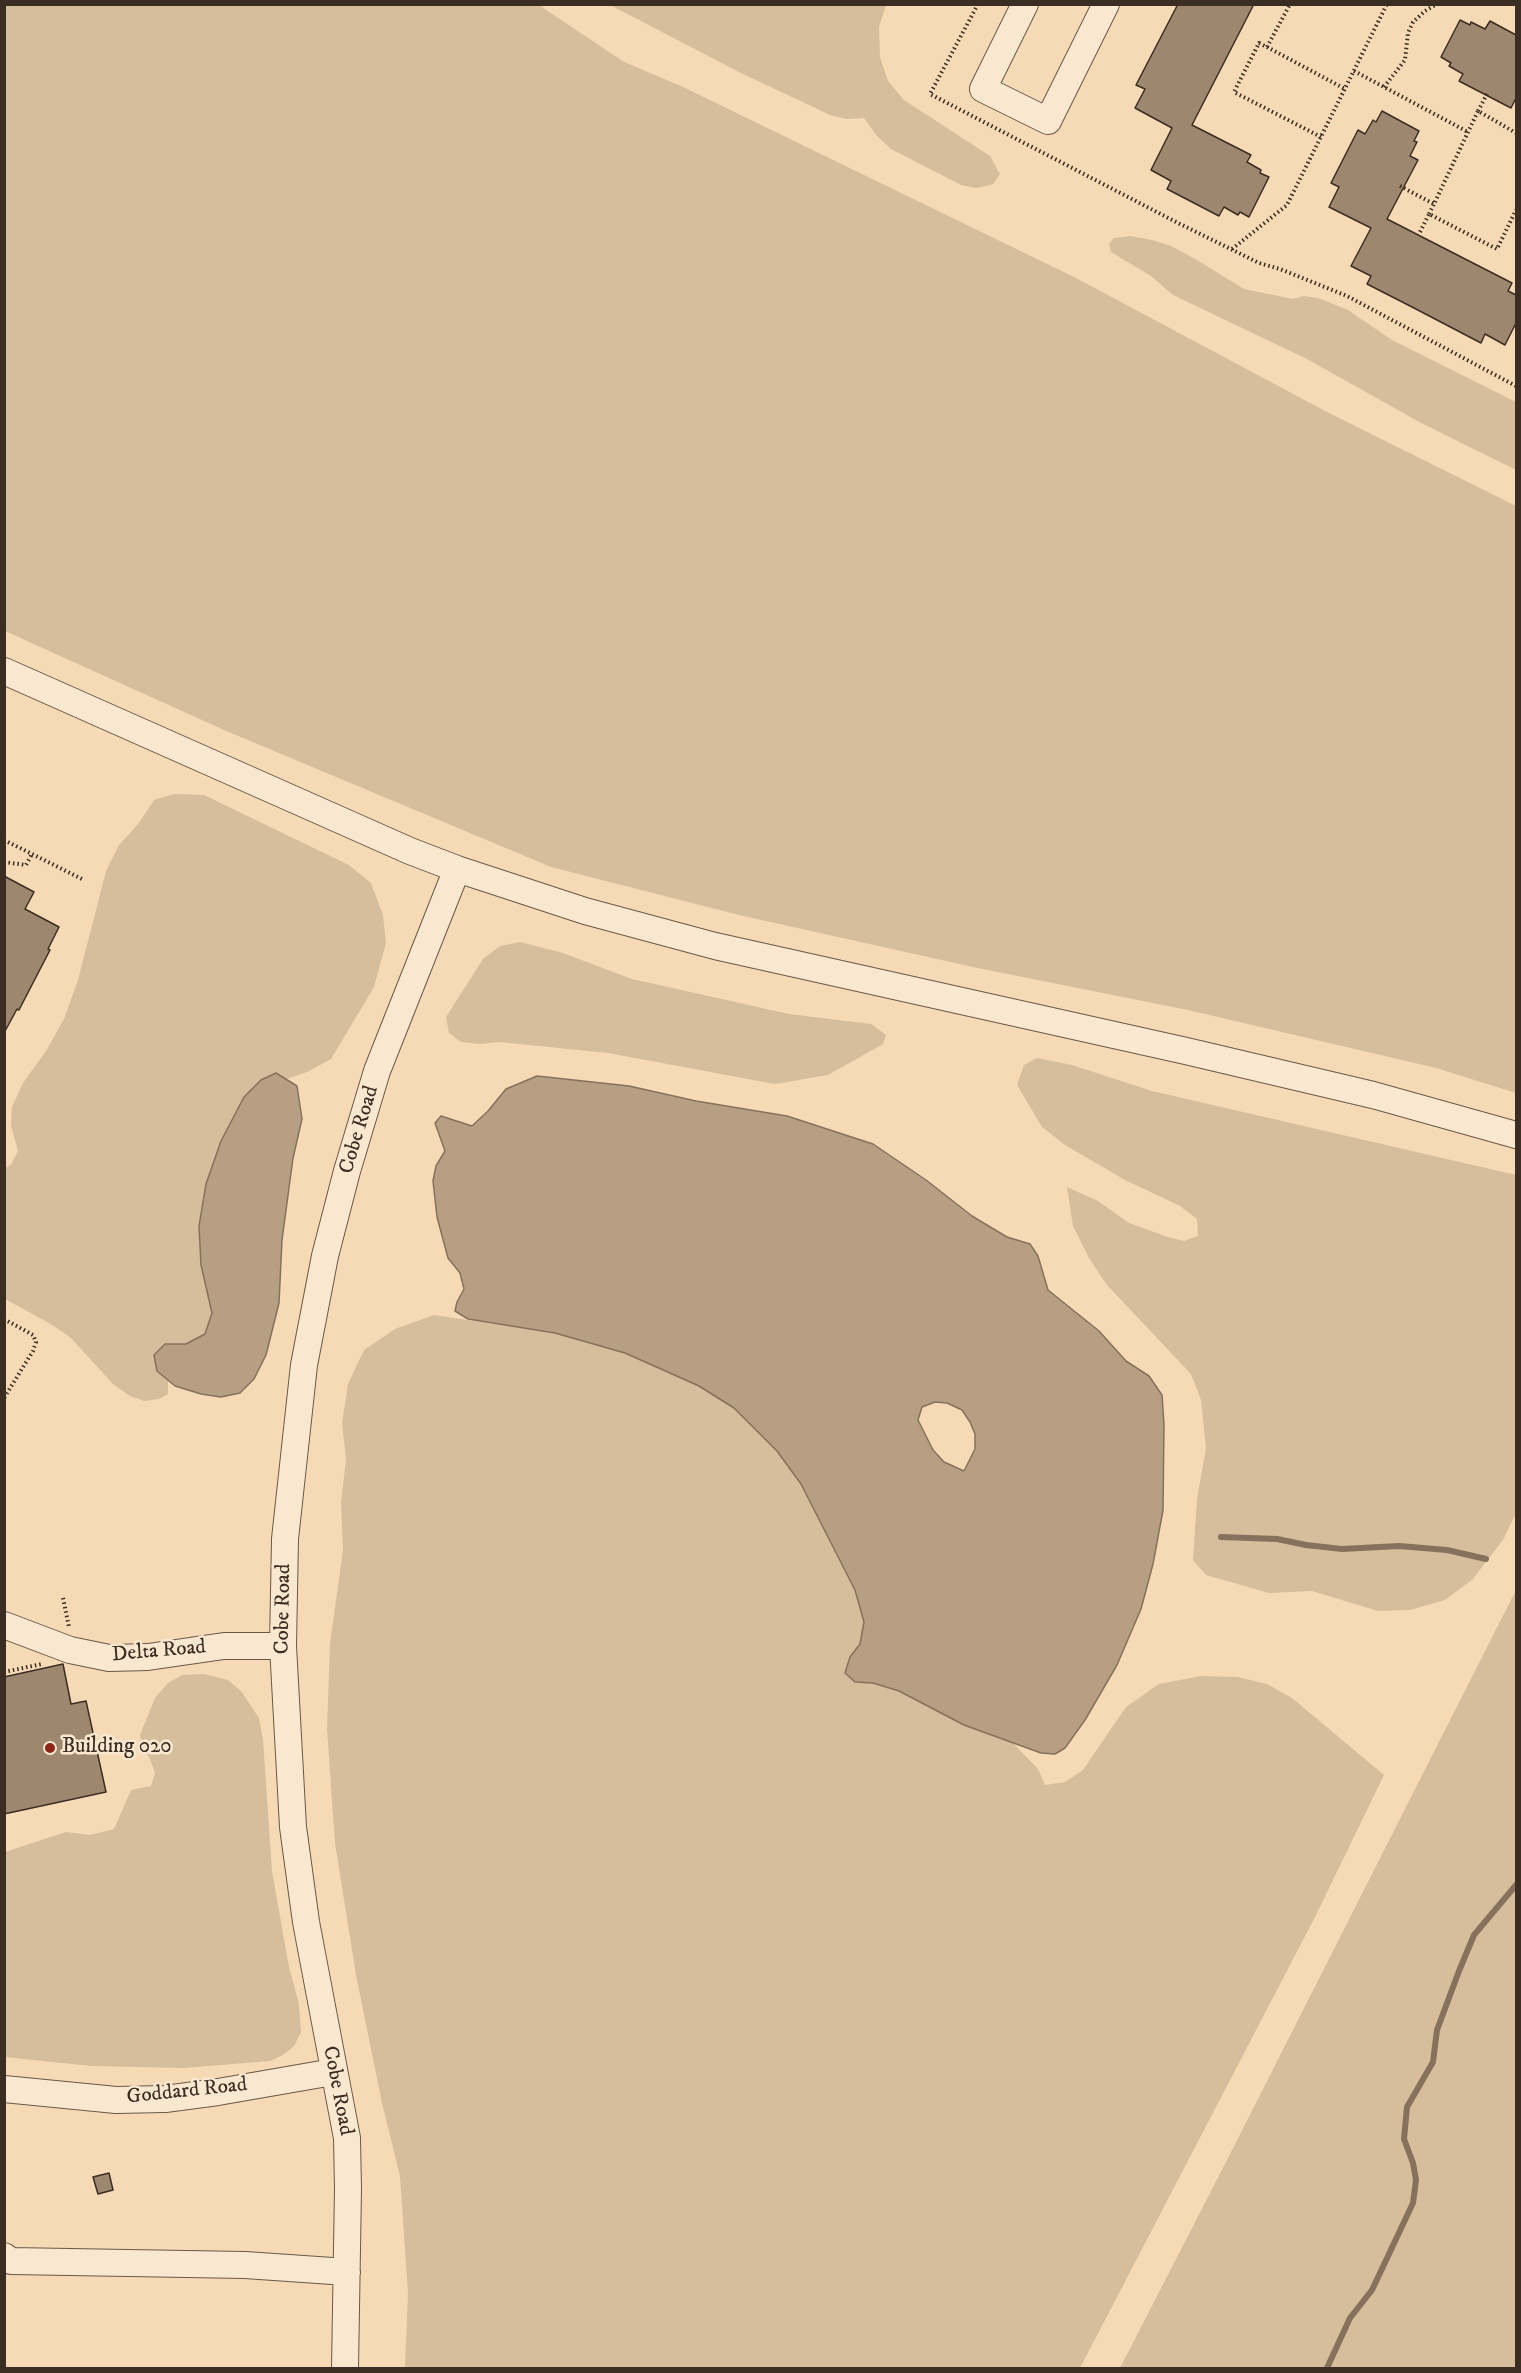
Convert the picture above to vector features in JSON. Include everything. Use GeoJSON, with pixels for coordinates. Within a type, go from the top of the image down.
{"type":"FeatureCollection","features":[{"type":"Feature","properties":{"kind":"street"},"geometry":{"type":"LineString","coordinates":[[1025,4],[983,89],[1048,121],[1106,4]]}},
{"type":"Feature","properties":{"kind":"street"},"geometry":{"type":"LineString","coordinates":[[4,671],[410,851],[585,911],[703,943],[1373,1095],[1516,1135]]}},
{"type":"Feature","properties":{"kind":"street","name":"Cobe Road"},"geometry":{"type":"LineString","coordinates":[[345,2368],[347,2138],[306,1922],[293,1827],[283,1646],[285,1539],[304,1365],[325,1256],[377,1071],[457,869]]}},
{"type":"Feature","properties":{"kind":"street","name":"Delta Road"},"geometry":{"type":"LineString","coordinates":[[4,1625],[70,1650],[109,1658],[148,1657],[224,1646],[283,1646]]}},
{"type":"Feature","properties":{"kind":"street","name":"Goddard Road"},"geometry":{"type":"LineString","coordinates":[[4,2089],[116,2100],[165,2098],[218,2092],[333,2072]]}},
{"type":"Feature","properties":{"kind":"street"},"geometry":{"type":"LineString","coordinates":[[4,2256],[11,2262],[245,2265],[347,2272]]}},
{"type":"Feature","properties":{"kind":"path"},"geometry":{"type":"LineString","coordinates":[[978,4],[930,94],[1259,263],[1347,296],[1516,386]]}},
{"type":"Feature","properties":{"kind":"path"},"geometry":{"type":"LineString","coordinates":[[1232,249],[1287,206],[1387,4]]}},
{"type":"Feature","properties":{"kind":"path"},"geometry":{"type":"LineString","coordinates":[[1384,87],[1405,60],[1408,33],[1413,22],[1437,4]]}},
{"type":"Feature","properties":{"kind":"path"},"geometry":{"type":"LineString","coordinates":[[1267,47],[1289,6]]}},
{"type":"Feature","properties":{"kind":"path"},"geometry":{"type":"LineString","coordinates":[[1321,137],[1234,92],[1259,43],[1345,89]]}},
{"type":"Feature","properties":{"kind":"path"},"geometry":{"type":"LineString","coordinates":[[1353,71],[1468,132]]}},
{"type":"Feature","properties":{"kind":"path"},"geometry":{"type":"LineString","coordinates":[[1420,232],[1487,94]]}},
{"type":"Feature","properties":{"kind":"path"},"geometry":{"type":"LineString","coordinates":[[1478,111],[1516,133]]}},
{"type":"Feature","properties":{"kind":"path"},"geometry":{"type":"LineString","coordinates":[[1400,186],[1434,204]]}},
{"type":"Feature","properties":{"kind":"path"},"geometry":{"type":"LineString","coordinates":[[1429,214],[1497,249],[1516,210]]}},
{"type":"Feature","properties":{"kind":"path"},"geometry":{"type":"LineString","coordinates":[[4,840],[82,879]]}},
{"type":"Feature","properties":{"kind":"path"},"geometry":{"type":"LineString","coordinates":[[4,862],[26,864],[32,854]]}},
{"type":"Feature","properties":{"kind":"path"},"geometry":{"type":"LineString","coordinates":[[4,1319],[33,1335],[36,1342],[33,1352],[4,1398]]}},
{"type":"Feature","properties":{"kind":"path"},"geometry":{"type":"LineString","coordinates":[[63,1598],[70,1628]]}},
{"type":"Feature","properties":{"kind":"path"},"geometry":{"type":"LineString","coordinates":[[4,1672],[50,1663]]}},
{"type":"Feature","properties":{"kind":"shaded area"},"geometry":{"type":"Polygon","coordinates":[[[5,4],[539,5],[624,62],[681,86],[1076,278],[1329,413],[1516,506],[1516,1093],[1436,1068],[1188,1010],[973,967],[739,915],[551,867],[224,730],[5,631],[5,4]]]}},
{"type":"Feature","properties":{"kind":"shaded area"},"geometry":{"type":"Polygon","coordinates":[[[610,5],[886,5],[879,27],[880,57],[888,81],[904,100],[990,156],[1000,174],[993,184],[986,186],[976,188],[961,185],[891,149],[877,136],[864,118],[846,119],[830,115],[739,72],[610,5]]]}},
{"type":"Feature","properties":{"kind":"shaded area"},"geometry":{"type":"Polygon","coordinates":[[[1130,236],[1171,246],[1244,289],[1293,299],[1304,296],[1318,298],[1348,310],[1392,340],[1516,402],[1516,470],[1423,424],[1307,359],[1173,295],[1151,276],[1111,252],[1109,244],[1114,238],[1130,236]]]}},
{"type":"Feature","properties":{"kind":"shaded area"},"geometry":{"type":"Polygon","coordinates":[[[174,794],[204,795],[349,865],[371,883],[383,915],[386,943],[374,987],[331,1059],[307,1072],[287,1079],[276,1074],[199,1226],[201,1265],[212,1313],[205,1334],[186,1344],[165,1344],[157,1371],[168,1380],[168,1394],[159,1399],[144,1401],[130,1396],[113,1384],[70,1337],[5,1299],[4,1168],[11,1165],[18,1151],[11,1126],[12,1107],[23,1083],[46,1051],[64,1019],[78,980],[106,871],[119,845],[139,823],[154,800],[174,794]]]}},
{"type":"Feature","properties":{"kind":"shaded area"},"geometry":{"type":"Polygon","coordinates":[[[520,942],[563,953],[632,979],[789,1014],[871,1024],[886,1035],[883,1044],[828,1075],[775,1084],[608,1053],[499,1042],[480,1044],[461,1042],[449,1033],[446,1017],[483,959],[500,946],[520,942]]]}},
{"type":"Feature","properties":{"kind":"shaded area"},"geometry":{"type":"Polygon","coordinates":[[[1037,1058],[1072,1065],[1152,1091],[1516,1175],[1516,1513],[1503,1540],[1472,1580],[1445,1600],[1410,1610],[1378,1611],[1312,1591],[1269,1593],[1206,1575],[1193,1560],[1197,1499],[1206,1448],[1201,1400],[1191,1374],[1107,1285],[1089,1258],[1073,1226],[1067,1187],[1098,1201],[1129,1223],[1184,1241],[1198,1236],[1197,1219],[1180,1206],[1125,1180],[1065,1145],[1042,1127],[1017,1085],[1024,1065],[1037,1058]]]}},
{"type":"Feature","properties":{"kind":"shaded area"},"geometry":{"type":"Polygon","coordinates":[[[276,1073],[297,1086],[302,1119],[293,1158],[282,1240],[279,1303],[266,1355],[254,1379],[240,1393],[221,1397],[201,1394],[175,1386],[157,1371],[154,1355],[165,1344],[186,1344],[205,1334],[212,1313],[201,1265],[199,1226],[206,1184],[221,1141],[244,1097],[261,1080],[276,1073]]]}},
{"type":"Feature","properties":{"kind":"shaded area"},"geometry":{"type":"Polygon","coordinates":[[[537,1076],[629,1086],[696,1101],[787,1116],[873,1144],[926,1180],[972,1216],[1007,1237],[1030,1244],[1038,1256],[1048,1290],[1099,1331],[1126,1361],[1149,1376],[1162,1395],[1164,1425],[1163,1510],[1153,1564],[1141,1609],[1117,1665],[1085,1720],[1065,1748],[1055,1754],[1041,1753],[964,1725],[899,1691],[873,1683],[855,1682],[845,1673],[850,1657],[860,1644],[864,1622],[855,1590],[801,1484],[777,1451],[734,1408],[699,1386],[625,1353],[555,1333],[468,1319],[455,1311],[464,1289],[460,1273],[448,1258],[437,1217],[433,1181],[436,1166],[445,1151],[435,1123],[441,1116],[472,1126],[506,1089],[537,1076]],[[935,1402],[922,1407],[918,1420],[933,1450],[944,1462],[964,1471],[975,1449],[975,1434],[962,1410],[947,1403],[935,1402]]]}},
{"type":"Feature","properties":{"kind":"shaded area"},"geometry":{"type":"Polygon","coordinates":[[[434,1315],[555,1333],[625,1353],[699,1386],[734,1408],[777,1451],[801,1484],[855,1590],[864,1622],[860,1644],[850,1657],[855,1682],[873,1683],[899,1691],[964,1725],[1012,1742],[1038,1769],[1045,1785],[1065,1782],[1083,1770],[1126,1707],[1159,1684],[1201,1676],[1238,1677],[1267,1684],[1292,1698],[1384,1775],[1315,1917],[1080,2368],[405,2368],[408,2293],[400,2176],[382,2103],[356,1975],[335,1843],[327,1729],[330,1644],[343,1550],[341,1503],[346,1459],[342,1423],[348,1384],[364,1350],[395,1329],[434,1315]]]}},
{"type":"Feature","properties":{"kind":"shaded area"},"geometry":{"type":"Polygon","coordinates":[[[1516,1590],[1516,2368],[1120,2368],[1227,2160],[1516,1590]]]}},
{"type":"Feature","properties":{"kind":"shaded area"},"geometry":{"type":"Polygon","coordinates":[[[204,1674],[228,1680],[241,1691],[259,1718],[263,1740],[272,1871],[289,1967],[299,2004],[301,2032],[294,2046],[283,2055],[270,2061],[184,2068],[91,2066],[5,2057],[5,1852],[66,1832],[90,1835],[114,1829],[131,1790],[151,1786],[155,1773],[140,1735],[155,1698],[168,1683],[182,1675],[204,1674]]]}},
{"type":"Feature","properties":{"kind":"building"},"geometry":{"type":"Polygon","coordinates":[[[1178,4],[1254,4],[1192,125],[1251,155],[1247,162],[1269,177],[1249,217],[1240,212],[1238,215],[1224,207],[1219,216],[1167,189],[1171,181],[1151,170],[1172,128],[1135,108],[1145,89],[1136,85],[1178,4]]]}},
{"type":"Feature","properties":{"kind":"building"},"geometry":{"type":"Polygon","coordinates":[[[1460,20],[1470,25],[1471,22],[1485,29],[1490,21],[1516,35],[1516,98],[1511,108],[1459,81],[1463,74],[1449,66],[1451,63],[1441,57],[1460,20]]]}},
{"type":"Feature","properties":{"kind":"building"},"geometry":{"type":"Polygon","coordinates":[[[1382,111],[1419,131],[1414,141],[1417,142],[1410,156],[1418,160],[1387,219],[1512,283],[1508,291],[1516,295],[1516,323],[1505,345],[1485,334],[1481,343],[1367,284],[1371,276],[1351,266],[1371,228],[1329,207],[1339,187],[1331,183],[1358,130],[1365,134],[1373,120],[1376,122],[1382,111]]]}},
{"type":"Feature","properties":{"kind":"building"},"geometry":{"type":"Polygon","coordinates":[[[4,876],[34,892],[25,909],[59,927],[48,949],[50,950],[19,1010],[17,1009],[4,1033],[4,876]]]}},
{"type":"Feature","properties":{"kind":"building","name":"Building 020"},"geometry":{"type":"Polygon","coordinates":[[[63,1664],[71,1704],[86,1701],[106,1792],[4,1814],[4,1677],[63,1664]]]}},
{"type":"Feature","properties":{"kind":"building"},"geometry":{"type":"Polygon","coordinates":[[[109,2173],[113,2190],[98,2194],[93,2177],[109,2173]]]}},
{"type":"Feature","properties":{"kind":"waterway"},"geometry":{"type":"LineString","coordinates":[[1221,1537],[1277,1539],[1342,1549],[1399,1546],[1447,1550],[1486,1559]]}},
{"type":"Feature","properties":{"kind":"waterway"},"geometry":{"type":"LineString","coordinates":[[1327,2368],[1350,2318],[1372,2290],[1413,2203],[1416,2180],[1413,2163],[1404,2139],[1407,2107],[1433,2062],[1437,2030],[1459,1971],[1474,1935],[1516,1885]]}},
{"type":"Feature","properties":{"kind":"place","name":"Building 020"},"geometry":{"type":"Point","coordinates":[50,1748]}}]}
